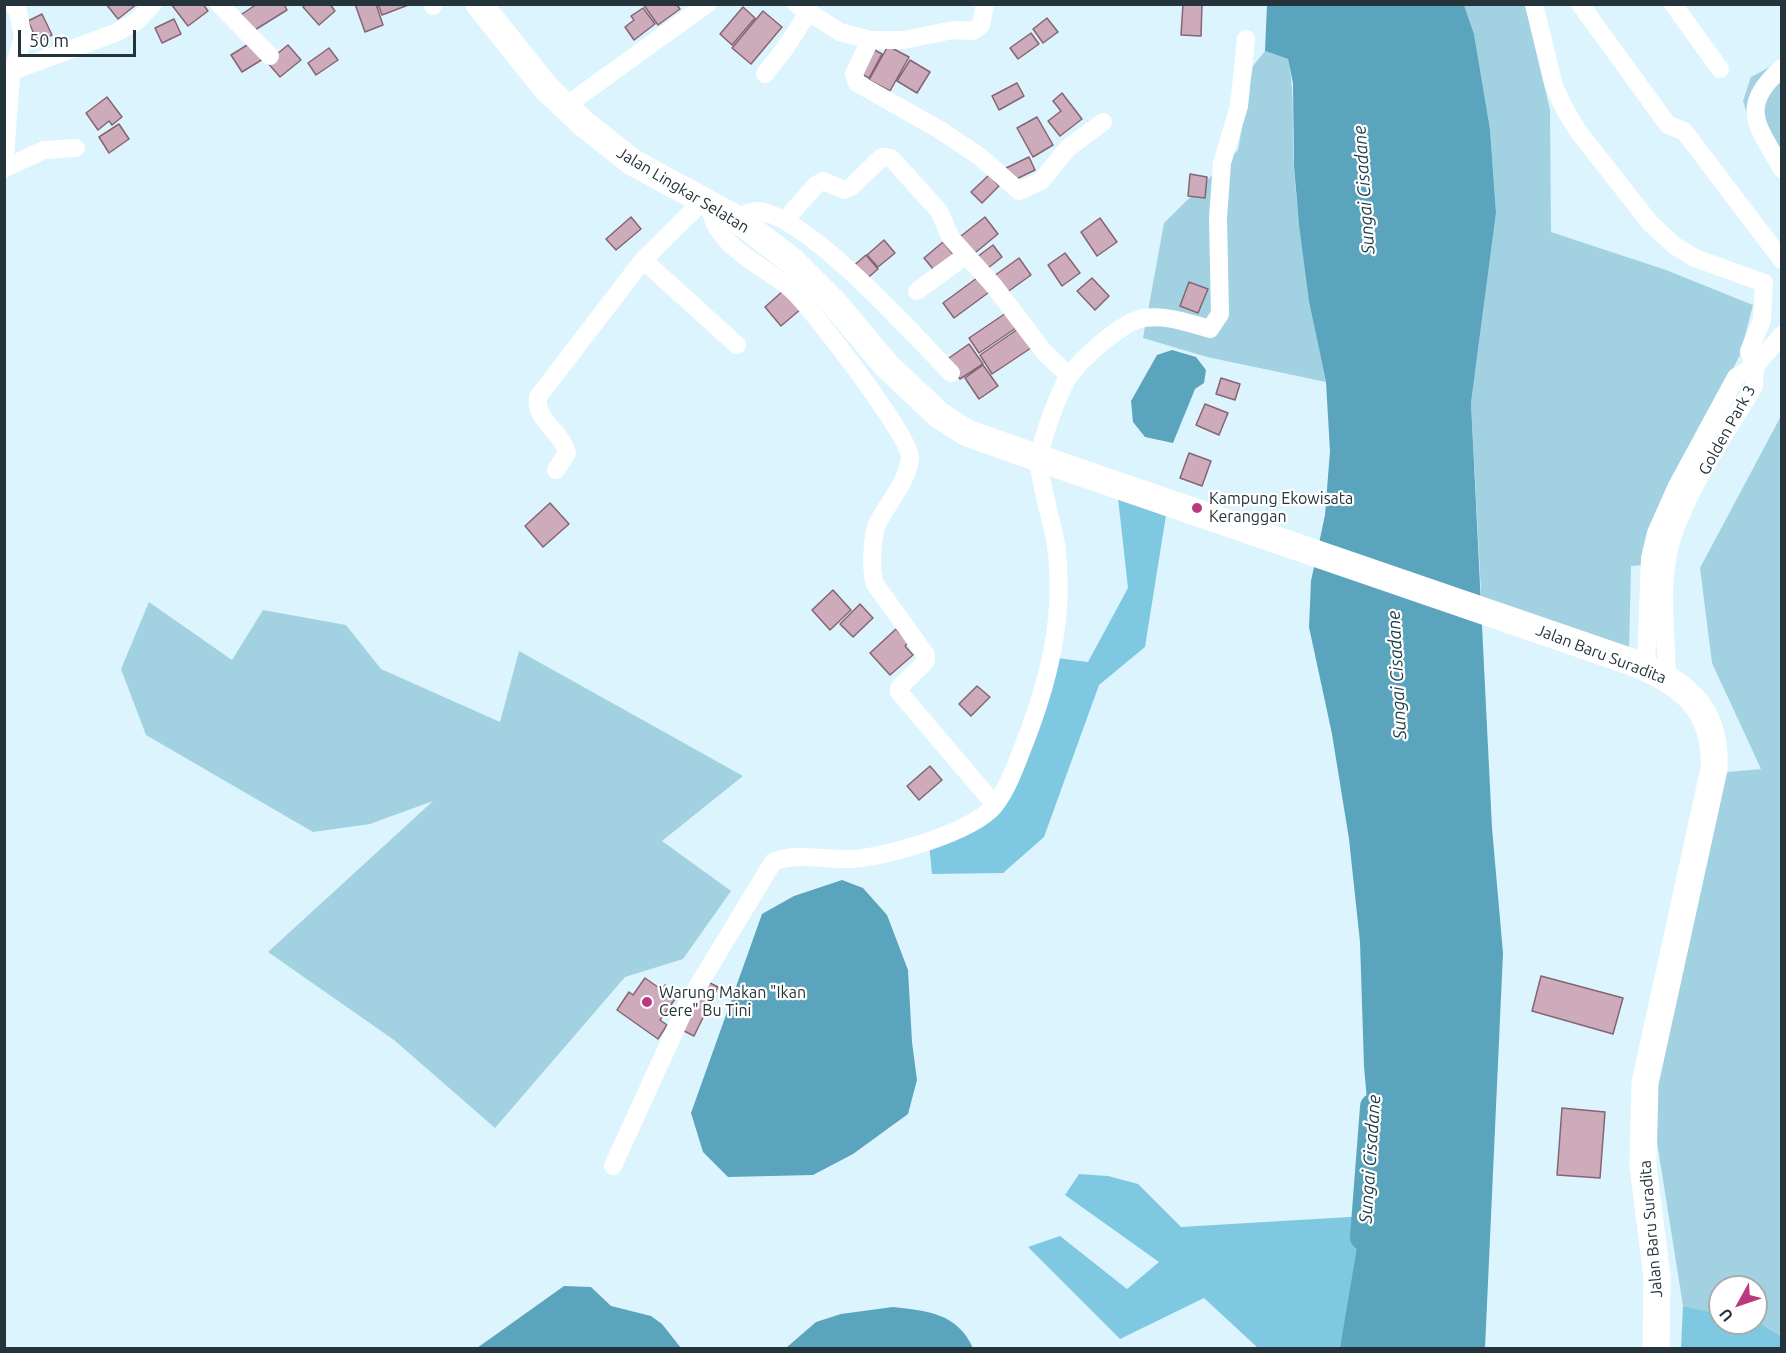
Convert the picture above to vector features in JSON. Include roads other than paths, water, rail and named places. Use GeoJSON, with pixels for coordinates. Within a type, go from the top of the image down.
{"type":"FeatureCollection","features":[{"type":"Feature","properties":{"kind":"main road","name":"Jalan Lingkar Selatan"},"geometry":{"type":"LineString","coordinates":[[479,4],[546,88],[564,106],[632,162],[737,219],[792,261],[834,303],[887,366],[939,415],[967,433],[1079,472]]}},
{"type":"Feature","properties":{"kind":"main road","name":"Jalan Baru Suradita"},"geometry":{"type":"LineString","coordinates":[[1079,472],[1648,669],[1688,693],[1705,716],[1711,730],[1715,756],[1712,781],[1645,1083],[1643,1166],[1658,1277],[1656,1348]]}},
{"type":"Feature","properties":{"kind":"street"},"geometry":{"type":"LineString","coordinates":[[5,169],[10,75],[23,38],[18,11],[13,4]]}},
{"type":"Feature","properties":{"kind":"street"},"geometry":{"type":"LineString","coordinates":[[10,75],[115,33],[137,21],[153,4]]}},
{"type":"Feature","properties":{"kind":"street"},"geometry":{"type":"LineString","coordinates":[[219,4],[270,56]]}},
{"type":"Feature","properties":{"kind":"street"},"geometry":{"type":"LineString","coordinates":[[564,106],[707,4]]}},
{"type":"Feature","properties":{"kind":"street"},"geometry":{"type":"LineString","coordinates":[[765,74],[786,48],[802,8],[840,32],[870,40],[903,40],[953,30],[973,31],[981,25],[985,4]]}},
{"type":"Feature","properties":{"kind":"street","name":"Golden Park 3"},"geometry":{"type":"LineString","coordinates":[[1534,4],[1554,86],[1564,108],[1578,131],[1650,223],[1675,246],[1695,258],[1764,283],[1762,320],[1749,351],[1755,366],[1754,386],[1689,497],[1672,536],[1648,669]]}},
{"type":"Feature","properties":{"kind":"street"},"geometry":{"type":"LineString","coordinates":[[1581,4],[1668,125],[1684,131],[1782,261]]}},
{"type":"Feature","properties":{"kind":"street"},"geometry":{"type":"LineString","coordinates":[[1673,4],[1720,69]]}},
{"type":"Feature","properties":{"kind":"street"},"geometry":{"type":"LineString","coordinates":[[4,29],[23,38]]}},
{"type":"Feature","properties":{"kind":"street"},"geometry":{"type":"LineString","coordinates":[[613,1166],[687,1004],[773,862],[791,857],[851,859],[882,856],[967,826],[983,817],[995,805],[1008,785],[1046,684],[1056,636],[1059,592],[1056,546],[1038,458],[1048,426],[1069,376],[1117,329],[1142,318],[1167,317],[1210,329],[1220,314],[1218,218],[1222,162],[1239,106],[1246,39]]}},
{"type":"Feature","properties":{"kind":"street"},"geometry":{"type":"LineString","coordinates":[[870,40],[854,74],[857,82],[940,130],[979,156],[1019,191],[1041,181],[1068,148],[1103,122]]}},
{"type":"Feature","properties":{"kind":"street"},"geometry":{"type":"LineString","coordinates":[[1782,68],[1763,84],[1754,112],[1756,122],[1782,169]]}},
{"type":"Feature","properties":{"kind":"street"},"geometry":{"type":"LineString","coordinates":[[5,169],[38,152],[59,147],[76,148]]}},
{"type":"Feature","properties":{"kind":"street"},"geometry":{"type":"LineString","coordinates":[[785,220],[816,185],[823,181],[844,190],[851,187],[886,156],[939,211],[951,238],[965,256],[994,286],[1044,352],[1069,376]]}},
{"type":"Feature","properties":{"kind":"street"},"geometry":{"type":"LineString","coordinates":[[556,470],[567,453],[564,443],[541,416],[536,406],[538,397],[643,260],[706,202],[714,223],[730,244],[792,290],[810,309],[891,420],[911,453],[909,465],[876,526],[874,535],[872,576],[874,584],[926,655],[926,661],[899,688],[899,692],[995,805]]}},
{"type":"Feature","properties":{"kind":"street"},"geometry":{"type":"LineString","coordinates":[[737,219],[759,211],[785,220],[839,261],[951,373]]}},
{"type":"Feature","properties":{"kind":"street"},"geometry":{"type":"LineString","coordinates":[[917,291],[965,256]]}},
{"type":"Feature","properties":{"kind":"street"},"geometry":{"type":"LineString","coordinates":[[643,260],[737,345]]}},
{"type":"Feature","properties":{"kind":"street"},"geometry":{"type":"LineString","coordinates":[[1755,366],[1782,335]]}},
{"type":"Feature","properties":{"kind":"water"},"geometry":{"type":"Polygon","coordinates":[[[1267,5],[1464,5],[1474,34],[1490,129],[1496,213],[1471,403],[1492,828],[1503,953],[1485,1348],[1340,1348],[1372,1159],[1364,1066],[1360,942],[1349,839],[1332,734],[1309,627],[1311,581],[1325,515],[1330,451],[1326,382],[1309,301],[1299,225],[1294,166],[1293,83],[1288,59],[1265,51],[1267,5]]]}},
{"type":"Feature","properties":{"kind":"water"},"geometry":{"type":"Polygon","coordinates":[[[1172,350],[1196,357],[1206,370],[1204,383],[1195,389],[1173,443],[1145,437],[1133,422],[1131,401],[1157,355],[1172,350]]]}},
{"type":"Feature","properties":{"kind":"water"},"geometry":{"type":"Polygon","coordinates":[[[842,880],[863,888],[887,915],[908,970],[912,1042],[917,1080],[908,1114],[853,1154],[813,1175],[728,1177],[703,1152],[691,1113],[762,914],[794,896],[842,880]]]}},
{"type":"Feature","properties":{"kind":"water"},"geometry":{"type":"Polygon","coordinates":[[[564,1286],[591,1287],[611,1306],[651,1316],[662,1324],[681,1348],[477,1348],[564,1286]]]}},
{"type":"Feature","properties":{"kind":"water"},"geometry":{"type":"Polygon","coordinates":[[[893,1307],[918,1310],[950,1321],[959,1327],[973,1348],[786,1348],[816,1322],[841,1314],[893,1307]]]}},
{"type":"Feature","properties":{"kind":"waterway","name":"Sungai Cisadane"},"geometry":{"type":"LineString","coordinates":[[1364,1237],[1374,1107]]}},
{"type":"Feature","properties":{"kind":"place","name":"Kampung Ekowisata Keranggan"},"geometry":{"type":"Point","coordinates":[1197,508]}},
{"type":"Feature","properties":{"kind":"place","name":"Warung Makan \"Ikan Cere\" Bu Tini"},"geometry":{"type":"Point","coordinates":[647,1002]}}]}
